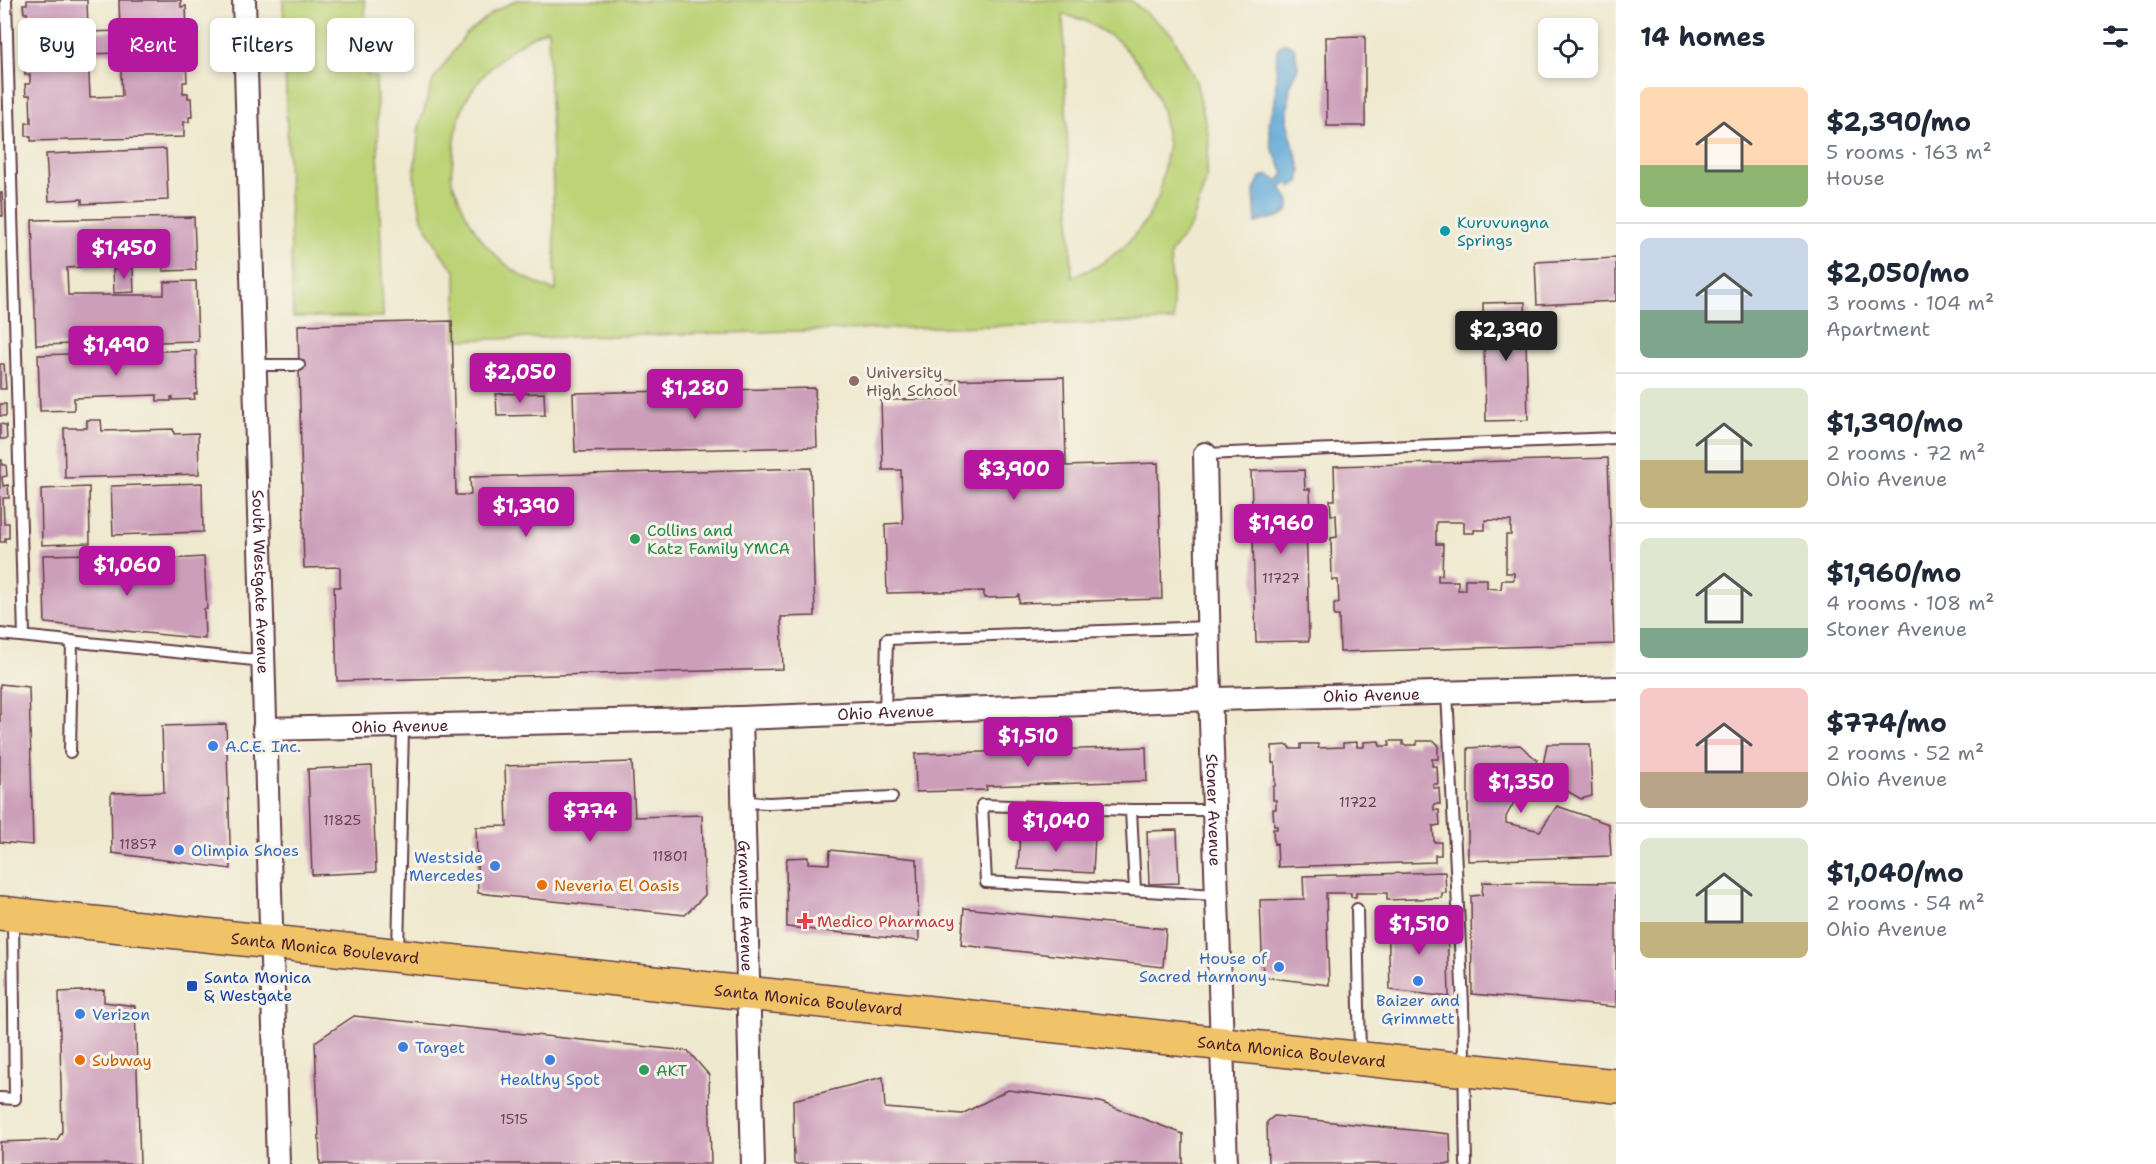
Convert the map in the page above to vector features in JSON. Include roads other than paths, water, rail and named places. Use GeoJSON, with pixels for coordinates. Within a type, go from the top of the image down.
{"type":"FeatureCollection","features":[{"type":"Feature","properties":{"kind":"main road","name":"Santa Monica Boulevard"},"geometry":{"type":"LineString","coordinates":[[7,913],[1616,1086]]}},
{"type":"Feature","properties":{"kind":"street","name":"South Westgate Avenue"},"geometry":{"type":"LineString","coordinates":[[244,0],[278,1164]]}},
{"type":"Feature","properties":{"kind":"street","name":"Stoner Avenue"},"geometry":{"type":"LineString","coordinates":[[1205,454],[1210,700],[1226,1164]]}},
{"type":"Feature","properties":{"kind":"street","name":"Ohio Avenue"},"geometry":{"type":"LineString","coordinates":[[264,729],[741,718],[1210,700],[1616,688]]}},
{"type":"Feature","properties":{"kind":"street","name":"Granville Avenue"},"geometry":{"type":"LineString","coordinates":[[741,718],[753,1164]]}},
{"type":"Feature","properties":{"kind":"lane"},"geometry":{"type":"LineString","coordinates":[[6,0],[24,636]]}},
{"type":"Feature","properties":{"kind":"lane"},"geometry":{"type":"LineString","coordinates":[[255,365],[299,365]]}},
{"type":"Feature","properties":{"kind":"lane"},"geometry":{"type":"LineString","coordinates":[[1205,454],[1616,438]]}},
{"type":"Feature","properties":{"kind":"lane"},"geometry":{"type":"LineString","coordinates":[[885,712],[887,639],[1209,627]]}},
{"type":"Feature","properties":{"kind":"lane"},"geometry":{"type":"LineString","coordinates":[[0,633],[264,661]]}},
{"type":"Feature","properties":{"kind":"lane"},"geometry":{"type":"LineString","coordinates":[[70,752],[72,641]]}},
{"type":"Feature","properties":{"kind":"lane"},"geometry":{"type":"LineString","coordinates":[[1447,693],[1465,1071],[1466,1164]]}},
{"type":"Feature","properties":{"kind":"lane"},"geometry":{"type":"LineString","coordinates":[[398,956],[403,727]]}},
{"type":"Feature","properties":{"kind":"lane"},"geometry":{"type":"LineString","coordinates":[[743,802],[770,803],[892,797]]}},
{"type":"Feature","properties":{"kind":"lane"},"geometry":{"type":"LineString","coordinates":[[1215,810],[1131,810],[982,805],[986,882],[1217,895]]}},
{"type":"Feature","properties":{"kind":"lane"},"geometry":{"type":"LineString","coordinates":[[1131,810],[1135,890]]}},
{"type":"Feature","properties":{"kind":"lane"},"geometry":{"type":"LineString","coordinates":[[1357,909],[1360,1059]]}},
{"type":"Feature","properties":{"kind":"lane"},"geometry":{"type":"LineString","coordinates":[[0,1098],[15,1099],[7,913]]}},
{"type":"Feature","properties":{"kind":"water"},"geometry":{"type":"Polygon","coordinates":[[[1286,43],[1294,47],[1298,67],[1290,87],[1287,122],[1301,171],[1299,182],[1292,187],[1288,183],[1281,188],[1289,201],[1289,210],[1281,216],[1256,223],[1254,191],[1260,177],[1268,175],[1278,181],[1284,174],[1271,146],[1269,122],[1275,103],[1277,50],[1286,43]]]}},
{"type":"Feature","properties":{"kind":"place","name":"Kuruvungna Springs"},"geometry":{"type":"Point","coordinates":[1445,231]}},
{"type":"Feature","properties":{"kind":"place","name":"University High School"},"geometry":{"type":"Point","coordinates":[854,381]}},
{"type":"Feature","properties":{"kind":"place","name":"Collins and Katz Family YMCA"},"geometry":{"type":"Point","coordinates":[635,539]}},
{"type":"Feature","properties":{"kind":"place","name":"A.C.E. Inc."},"geometry":{"type":"Point","coordinates":[213,746]}},
{"type":"Feature","properties":{"kind":"place","name":"Olimpia Shoes"},"geometry":{"type":"Point","coordinates":[179,850]}},
{"type":"Feature","properties":{"kind":"place","name":"Westside Mercedes"},"geometry":{"type":"Point","coordinates":[495,866]}},
{"type":"Feature","properties":{"kind":"place","name":"Neveria El Oasis"},"geometry":{"type":"Point","coordinates":[542,885]}},
{"type":"Feature","properties":{"kind":"place","name":"Medico Pharmacy"},"geometry":{"type":"Point","coordinates":[805,921]}},
{"type":"Feature","properties":{"kind":"place","name":"House of Sacred Harmony"},"geometry":{"type":"Point","coordinates":[1279,967]}},
{"type":"Feature","properties":{"kind":"place","name":"Baizer and Grimmett"},"geometry":{"type":"Point","coordinates":[1418,981]}},
{"type":"Feature","properties":{"kind":"place","name":"Santa Monica & Westgate"},"geometry":{"type":"Point","coordinates":[192,986]}},
{"type":"Feature","properties":{"kind":"place","name":"Verizon"},"geometry":{"type":"Point","coordinates":[80,1014]}},
{"type":"Feature","properties":{"kind":"place","name":"Target"},"geometry":{"type":"Point","coordinates":[403,1047]}},
{"type":"Feature","properties":{"kind":"place","name":"Subway"},"geometry":{"type":"Point","coordinates":[80,1060]}},
{"type":"Feature","properties":{"kind":"place","name":"Healthy Spot"},"geometry":{"type":"Point","coordinates":[550,1060]}},
{"type":"Feature","properties":{"kind":"place","name":"AKT"},"geometry":{"type":"Point","coordinates":[644,1070]}}]}
